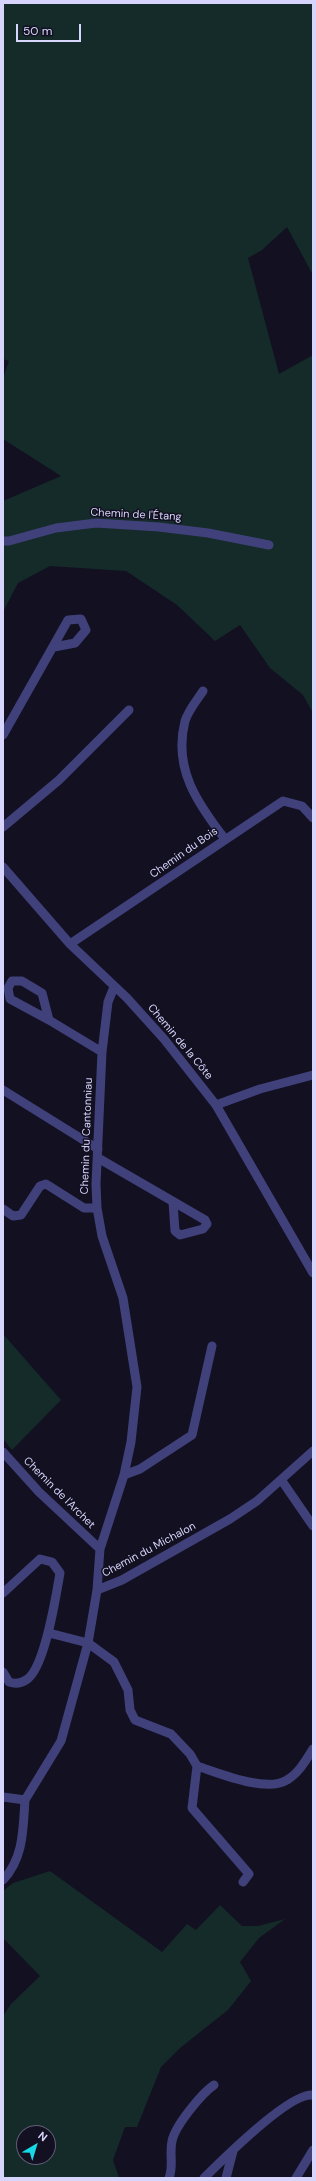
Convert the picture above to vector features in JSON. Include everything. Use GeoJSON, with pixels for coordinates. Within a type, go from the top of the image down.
{"type":"FeatureCollection","features":[{"type":"Feature","properties":{"kind":"street","name":"Chemin de l'Étang"},"geometry":{"type":"LineString","coordinates":[[3,541],[9,541],[56,528],[96,523],[159,527],[208,533],[269,545]]}},
{"type":"Feature","properties":{"kind":"street"},"geometry":{"type":"LineString","coordinates":[[3,735],[54,647]]}},
{"type":"Feature","properties":{"kind":"street"},"geometry":{"type":"LineString","coordinates":[[203,691],[186,719],[182,739],[184,763],[190,786],[200,804],[225,838]]}},
{"type":"Feature","properties":{"kind":"street"},"geometry":{"type":"LineString","coordinates":[[3,827],[59,780],[129,710]]}},
{"type":"Feature","properties":{"kind":"street","name":"Chemin du Bois"},"geometry":{"type":"LineString","coordinates":[[70,944],[125,908],[225,838],[283,801],[302,806],[313,818]]}},
{"type":"Feature","properties":{"kind":"street","name":"Chemin de la Côte"},"geometry":{"type":"LineString","coordinates":[[3,867],[70,944],[164,1039],[216,1105],[309,1256],[313,1273]]}},
{"type":"Feature","properties":{"kind":"street"},"geometry":{"type":"LineString","coordinates":[[49,1020],[42,993],[22,981],[12,981],[8,988],[10,999],[49,1020],[102,1052]]}},
{"type":"Feature","properties":{"kind":"street","name":"Chemin du Cantonniau"},"geometry":{"type":"LineString","coordinates":[[97,1590],[100,1550],[124,1475],[130,1442],[136,1387],[123,1298],[102,1236],[97,1208],[96,1184],[102,1052],[108,1002],[114,987]]}},
{"type":"Feature","properties":{"kind":"street"},"geometry":{"type":"LineString","coordinates":[[216,1105],[260,1089],[313,1075]]}},
{"type":"Feature","properties":{"kind":"street"},"geometry":{"type":"LineString","coordinates":[[3,1090],[173,1202]]}},
{"type":"Feature","properties":{"kind":"street"},"geometry":{"type":"LineString","coordinates":[[3,1209],[13,1216],[21,1215],[40,1186],[46,1184],[84,1208],[97,1208]]}},
{"type":"Feature","properties":{"kind":"street"},"geometry":{"type":"LineString","coordinates":[[124,1475],[140,1469],[192,1435],[212,1346]]}},
{"type":"Feature","properties":{"kind":"street","name":"Chemin du Michalon"},"geometry":{"type":"LineString","coordinates":[[25,1800],[61,1741],[88,1643],[97,1590],[122,1580],[180,1548],[257,1501],[313,1451]]}},
{"type":"Feature","properties":{"kind":"street","name":"Chemin de l'Archet"},"geometry":{"type":"LineString","coordinates":[[3,1452],[39,1492],[100,1550]]}},
{"type":"Feature","properties":{"kind":"street"},"geometry":{"type":"LineString","coordinates":[[282,1480],[313,1526]]}},
{"type":"Feature","properties":{"kind":"street"},"geometry":{"type":"LineString","coordinates":[[3,1593],[40,1559],[52,1562],[60,1573],[49,1633],[27,1680],[16,1684],[9,1682],[3,1672]]}},
{"type":"Feature","properties":{"kind":"street"},"geometry":{"type":"LineString","coordinates":[[49,1633],[88,1643],[114,1662],[128,1690],[130,1710],[135,1720],[172,1734],[190,1754],[197,1766],[192,1808],[249,1874],[243,1882]]}},
{"type":"Feature","properties":{"kind":"street"},"geometry":{"type":"LineString","coordinates":[[197,1766],[239,1779],[269,1785],[287,1780],[299,1770],[313,1749]]}},
{"type":"Feature","properties":{"kind":"street"},"geometry":{"type":"LineString","coordinates":[[3,1797],[25,1800],[22,1845],[17,1860],[3,1880]]}},
{"type":"Feature","properties":{"kind":"street"},"geometry":{"type":"LineString","coordinates":[[169,2178],[172,2171],[172,2142],[203,2093],[214,2084]]}},
{"type":"Feature","properties":{"kind":"street"},"geometry":{"type":"LineString","coordinates":[[204,2178],[249,2135],[293,2101],[302,2096],[313,2095]]}},
{"type":"Feature","properties":{"kind":"street"},"geometry":{"type":"LineString","coordinates":[[296,2178],[313,2150]]}},
{"type":"Feature","properties":{"kind":"street"},"geometry":{"type":"LineString","coordinates":[[226,2178],[232,2151]]}},
{"type":"Feature","properties":{"kind":"green space"},"geometry":{"type":"Polygon","coordinates":[[[3,3],[313,3],[313,275],[287,227],[262,250],[248,258],[279,374],[313,355],[313,713],[303,695],[270,668],[240,625],[215,641],[177,605],[126,571],[50,566],[18,583],[3,612],[3,501],[61,476],[3,439],[3,378],[9,361],[3,359],[3,3]]]}},
{"type":"Feature","properties":{"kind":"green space"},"geometry":{"type":"Polygon","coordinates":[[[3,1334],[61,1400],[12,1450],[3,1439],[3,1334]]]}},
{"type":"Feature","properties":{"kind":"green space"},"geometry":{"type":"Polygon","coordinates":[[[50,1871],[162,1952],[187,1924],[196,1930],[220,1905],[242,1926],[258,1926],[285,1919],[259,1938],[240,1962],[251,1981],[228,2010],[180,2048],[161,2067],[137,2127],[125,2127],[113,2160],[119,2178],[3,2178],[3,2016],[11,2004],[40,1976],[3,1938],[3,1891],[13,1883],[50,1871]]]}}]}
